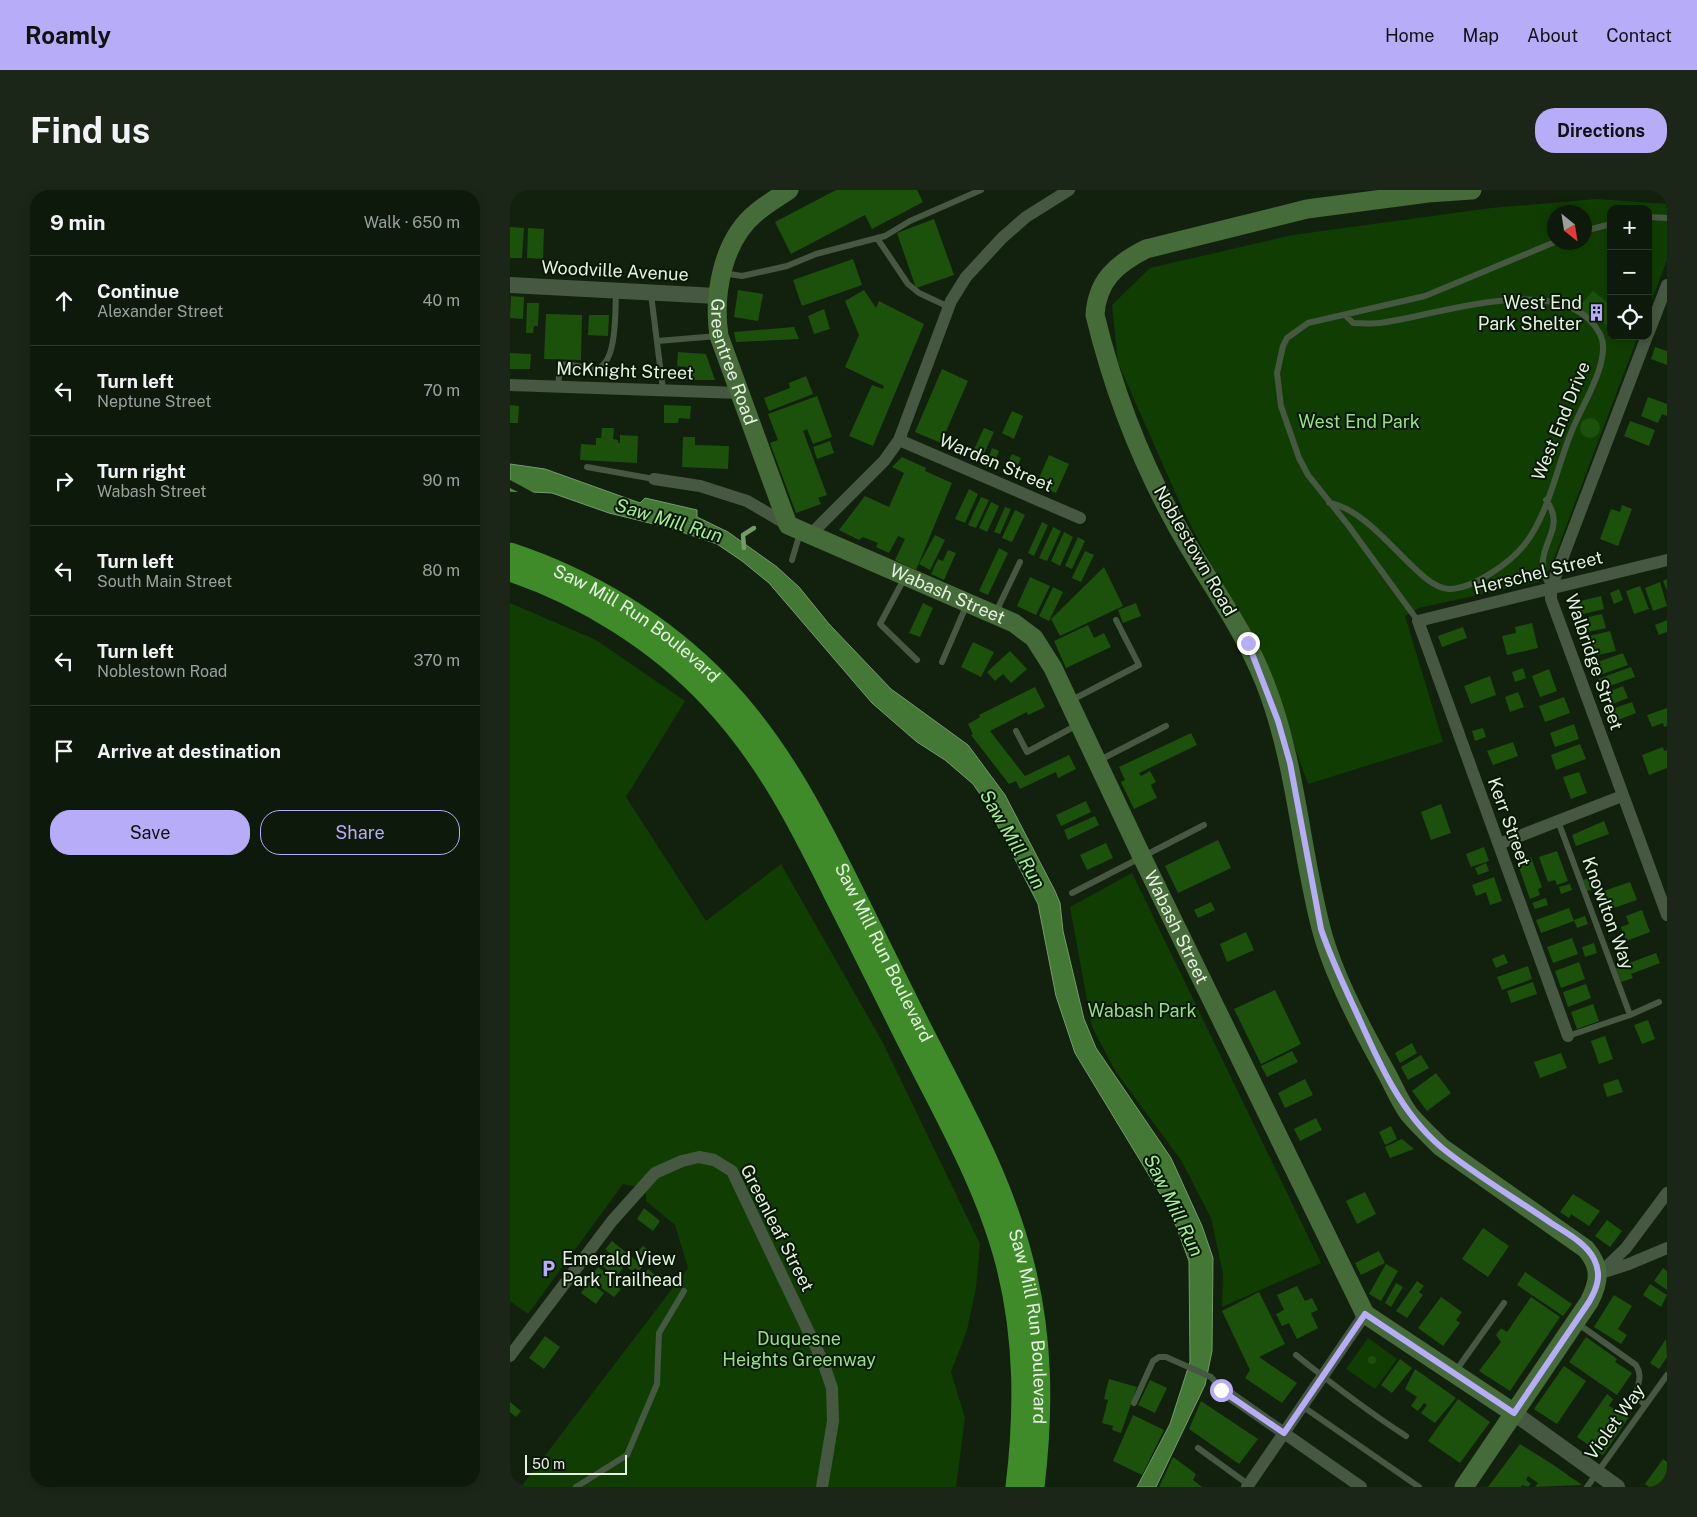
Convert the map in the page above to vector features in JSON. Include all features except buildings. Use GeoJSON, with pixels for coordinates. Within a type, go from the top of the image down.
{"type":"FeatureCollection","features":[{"type":"Feature","properties":{"kind":"highway","name":"Saw Mill Run Boulevard"},"geometry":{"type":"LineString","coordinates":[[510,553],[564,573],[592,588],[646,621],[672,640],[720,683],[744,709],[771,744],[804,795],[984,1156],[1012,1224],[1032,1296],[1040,1361],[1040,1429],[1034,1487]]}},
{"type":"Feature","properties":{"kind":"highway","name":"Saw Mill Run Boulevard"},"geometry":{"type":"LineString","coordinates":[[510,571],[556,589],[583,603],[630,631],[662,654],[708,696],[730,720],[752,747],[788,804],[968,1164],[996,1230],[1014,1300],[1022,1362],[1022,1428],[1016,1487]]}},
{"type":"Feature","properties":{"kind":"main road","name":"Greentree Road"},"geometry":{"type":"LineString","coordinates":[[789,190],[756,213],[738,234],[728,254],[717,296],[716,314],[719,336],[739,393],[800,530]]}},
{"type":"Feature","properties":{"kind":"main road","name":"Noblestown Road"},"geometry":{"type":"LineString","coordinates":[[1472,190],[1428,193],[1308,209],[1146,249],[1114,268],[1106,278],[1096,300],[1095,315],[1127,416],[1149,472],[1178,528],[1248,643],[1265,683],[1290,763],[1321,929],[1338,972],[1373,1048],[1408,1113],[1441,1147],[1571,1236],[1594,1259],[1599,1274]]}},
{"type":"Feature","properties":{"kind":"main road","name":"Wabash Street"},"geometry":{"type":"LineString","coordinates":[[800,530],[1014,623],[1034,638],[1044,651],[1142,857],[1365,1314]]}},
{"type":"Feature","properties":{"kind":"main road"},"geometry":{"type":"LineString","coordinates":[[1464,1487],[1576,1322],[1595,1292],[1599,1274]]}},
{"type":"Feature","properties":{"kind":"main road"},"geometry":{"type":"LineString","coordinates":[[1365,1314],[1514,1413]]}},
{"type":"Feature","properties":{"kind":"street"},"geometry":{"type":"LineString","coordinates":[[800,530],[884,461],[899,440],[949,306],[966,277],[1002,238],[1026,216],[1069,190]]}},
{"type":"Feature","properties":{"kind":"street","name":"Walbridge Street"},"geometry":{"type":"LineString","coordinates":[[1652,324],[1667,284]]}},
{"type":"Feature","properties":{"kind":"street","name":"Woodville Avenue"},"geometry":{"type":"LineString","coordinates":[[510,285],[717,296]]}},
{"type":"Feature","properties":{"kind":"street","name":"Walbridge Street"},"geometry":{"type":"LineString","coordinates":[[1646,340],[1551,588],[1551,599],[1667,914]]}},
{"type":"Feature","properties":{"kind":"street","name":"McKnight Street"},"geometry":{"type":"LineString","coordinates":[[510,385],[739,393]]}},
{"type":"Feature","properties":{"kind":"street","name":"Warden Street"},"geometry":{"type":"LineString","coordinates":[[899,440],[1080,518]]}},
{"type":"Feature","properties":{"kind":"street","name":"Wabash Street"},"geometry":{"type":"LineString","coordinates":[[654,479],[700,486],[748,501],[800,530]]}},
{"type":"Feature","properties":{"kind":"street","name":"Herschel Street"},"geometry":{"type":"LineString","coordinates":[[1418,621],[1667,560]]}},
{"type":"Feature","properties":{"kind":"street","name":"Kerr Street"},"geometry":{"type":"LineString","coordinates":[[1418,621],[1568,1036]]}},
{"type":"Feature","properties":{"kind":"street"},"geometry":{"type":"LineString","coordinates":[[1499,844],[1622,796]]}},
{"type":"Feature","properties":{"kind":"street","name":"Greenleaf Street"},"geometry":{"type":"LineString","coordinates":[[510,1356],[612,1221],[655,1173],[682,1161],[699,1157],[714,1160],[732,1171],[808,1327],[832,1388],[833,1421],[822,1487]]}},
{"type":"Feature","properties":{"kind":"street"},"geometry":{"type":"LineString","coordinates":[[1599,1274],[1626,1248],[1667,1192]]}},
{"type":"Feature","properties":{"kind":"street"},"geometry":{"type":"LineString","coordinates":[[1599,1274],[1667,1248]]}},
{"type":"Feature","properties":{"kind":"street"},"geometry":{"type":"LineString","coordinates":[[1248,1486],[1365,1314]]}},
{"type":"Feature","properties":{"kind":"street"},"geometry":{"type":"LineString","coordinates":[[1221,1390],[1361,1487]]}},
{"type":"Feature","properties":{"kind":"street"},"geometry":{"type":"LineString","coordinates":[[1514,1413],[1617,1487]]}},
{"type":"Feature","properties":{"kind":"lane"},"geometry":{"type":"LineString","coordinates":[[723,273],[742,276],[787,266],[816,254],[877,238],[981,190]]}},
{"type":"Feature","properties":{"kind":"lane"},"geometry":{"type":"LineString","coordinates":[[1652,217],[1667,218]]}},
{"type":"Feature","properties":{"kind":"lane"},"geometry":{"type":"LineString","coordinates":[[1592,229],[1607,225]]}},
{"type":"Feature","properties":{"kind":"lane"},"geometry":{"type":"LineString","coordinates":[[877,238],[908,284],[919,293],[949,306]]}},
{"type":"Feature","properties":{"kind":"lane"},"geometry":{"type":"LineString","coordinates":[[1418,621],[1352,529],[1308,476],[1299,458],[1281,406],[1276,373],[1283,346],[1287,338],[1308,323],[1433,293],[1547,246]]}},
{"type":"Feature","properties":{"kind":"lane"},"geometry":{"type":"LineString","coordinates":[[558,387],[560,365],[567,363],[594,369],[604,364],[611,354],[616,291]]}},
{"type":"Feature","properties":{"kind":"lane"},"geometry":{"type":"LineString","coordinates":[[650,292],[663,390]]}},
{"type":"Feature","properties":{"kind":"lane","name":"West End Drive"},"geometry":{"type":"LineString","coordinates":[[1329,503],[1341,505],[1364,520],[1414,566],[1427,582],[1439,588],[1449,589],[1466,586],[1478,580],[1520,549],[1539,524],[1572,431],[1601,364],[1604,346],[1600,334],[1591,322],[1572,308],[1556,301],[1530,299],[1464,306],[1379,323],[1353,323],[1345,314]]}},
{"type":"Feature","properties":{"kind":"lane"},"geometry":{"type":"LineString","coordinates":[[657,341],[719,336]]}},
{"type":"Feature","properties":{"kind":"lane"},"geometry":{"type":"LineString","coordinates":[[586,467],[654,479]]}},
{"type":"Feature","properties":{"kind":"lane"},"geometry":{"type":"LineString","coordinates":[[1546,500],[1554,510],[1555,520],[1541,564],[1543,576],[1551,588]]}},
{"type":"Feature","properties":{"kind":"lane"},"geometry":{"type":"LineString","coordinates":[[792,560],[800,530]]}},
{"type":"Feature","properties":{"kind":"lane"},"geometry":{"type":"LineString","coordinates":[[995,615],[1020,562]]}},
{"type":"Feature","properties":{"kind":"lane"},"geometry":{"type":"LineString","coordinates":[[906,576],[880,624],[917,660]]}},
{"type":"Feature","properties":{"kind":"lane"},"geometry":{"type":"LineString","coordinates":[[942,662],[968,603]]}},
{"type":"Feature","properties":{"kind":"lane"},"geometry":{"type":"LineString","coordinates":[[1069,702],[1139,665],[1116,620]]}},
{"type":"Feature","properties":{"kind":"lane"},"geometry":{"type":"LineString","coordinates":[[1016,731],[1027,752],[1080,724]]}},
{"type":"Feature","properties":{"kind":"lane"},"geometry":{"type":"LineString","coordinates":[[1097,761],[1166,726]]}},
{"type":"Feature","properties":{"kind":"lane","name":"Knowlton Way"},"geometry":{"type":"LineString","coordinates":[[1558,821],[1630,1015]]}},
{"type":"Feature","properties":{"kind":"lane"},"geometry":{"type":"LineString","coordinates":[[1072,893],[1204,825]]}},
{"type":"Feature","properties":{"kind":"lane"},"geometry":{"type":"LineString","coordinates":[[1568,1036],[1630,1015],[1658,1002]]}},
{"type":"Feature","properties":{"kind":"lane"},"geometry":{"type":"LineString","coordinates":[[576,1487],[627,1455],[657,1384],[659,1333],[684,1291]]}},
{"type":"Feature","properties":{"kind":"lane"},"geometry":{"type":"LineString","coordinates":[[1454,1374],[1504,1303]]}},
{"type":"Feature","properties":{"kind":"lane"},"geometry":{"type":"LineString","coordinates":[[1576,1322],[1636,1365],[1640,1371],[1636,1394],[1637,1398],[1646,1405]]}},
{"type":"Feature","properties":{"kind":"lane"},"geometry":{"type":"LineString","coordinates":[[1296,1355],[1346,1393],[1357,1404],[1406,1436]]}},
{"type":"Feature","properties":{"kind":"lane"},"geometry":{"type":"LineString","coordinates":[[1134,1403],[1153,1361],[1159,1358],[1166,1357],[1185,1368],[1211,1378],[1221,1390]]}},
{"type":"Feature","properties":{"kind":"lane","name":"Violet Way"},"geometry":{"type":"LineString","coordinates":[[1587,1487],[1667,1375]]}},
{"type":"Feature","properties":{"kind":"lane"},"geometry":{"type":"LineString","coordinates":[[1302,1406],[1419,1487]]}},
{"type":"Feature","properties":{"kind":"lane"},"geometry":{"type":"LineString","coordinates":[[1198,1448],[1248,1486]]}},
{"type":"Feature","properties":{"kind":"green space","name":"West End Park"},"geometry":{"type":"Polygon","coordinates":[[[1597,199],[1667,204],[1667,260],[1652,299],[1652,205],[1607,205],[1607,340],[1636,340],[1550,569],[1538,582],[1419,608],[1405,616],[1443,742],[1308,784],[1272,683],[1184,512],[1118,363],[1112,305],[1150,268],[1293,235],[1491,208],[1597,199]]]}},
{"type":"Feature","properties":{"kind":"green space","name":"Duquesne Heights Greenway"},"geometry":{"type":"Polygon","coordinates":[[[510,603],[596,640],[685,701],[626,797],[706,921],[781,864],[883,1043],[980,1244],[976,1288],[967,1330],[951,1372],[965,1418],[956,1487],[521,1487],[688,1268],[675,1225],[646,1201],[646,1189],[623,1184],[528,1314],[510,1301],[510,603]]]}},
{"type":"Feature","properties":{"kind":"green space","name":"Wabash Park"},"geometry":{"type":"Polygon","coordinates":[[[1132,873],[1321,1263],[1222,1307],[1223,1273],[1211,1218],[1181,1160],[1116,1072],[1092,1027],[1070,907],[1132,873]]]}},
{"type":"Feature","properties":{"kind":"green space"},"geometry":{"type":"Polygon","coordinates":[[[1368,1338],[1397,1359],[1375,1389],[1346,1369],[1368,1338]]]}},
{"type":"Feature","properties":{"kind":"water","name":"Saw Mill Run"},"geometry":{"type":"Polygon","coordinates":[[[510,464],[545,469],[640,503],[645,498],[697,510],[697,517],[728,532],[777,567],[799,587],[829,624],[891,689],[968,745],[1005,795],[1060,903],[1063,931],[1084,1019],[1096,1048],[1171,1158],[1202,1226],[1213,1258],[1212,1351],[1205,1385],[1156,1487],[1137,1487],[1170,1424],[1190,1362],[1189,1261],[1176,1226],[1161,1195],[1075,1053],[1056,996],[1038,904],[985,801],[973,784],[945,760],[917,742],[872,703],[769,583],[742,561],[717,544],[670,528],[609,513],[552,493],[510,491],[510,464]]]}},
{"type":"Feature","properties":{"kind":"pier"},"geometry":{"type":"Polygon","coordinates":[[[510,480],[536,494],[522,494],[510,488],[510,480]]]}},
{"type":"Feature","properties":{"kind":"waterway"},"geometry":{"type":"LineString","coordinates":[[744,548],[743,535],[754,528]]}},
{"type":"Feature","properties":{"kind":"place","name":"West End Park Shelter"},"geometry":{"type":"Point","coordinates":[1596,313]}},
{"type":"Feature","properties":{"kind":"place","name":"Emerald View Park Trailhead"},"geometry":{"type":"Point","coordinates":[548,1269]}},
{"type":"Feature","properties":{"kind":"route"},"geometry":{"type":"LineString","coordinates":[[1221,1390],[1284,1433],[1365,1314],[1514,1413],[1589,1302],[1595,1292],[1599,1274],[1594,1259],[1571,1236],[1441,1147],[1408,1113],[1373,1048],[1338,972],[1321,929],[1290,763],[1265,683],[1248,643]]}}]}
